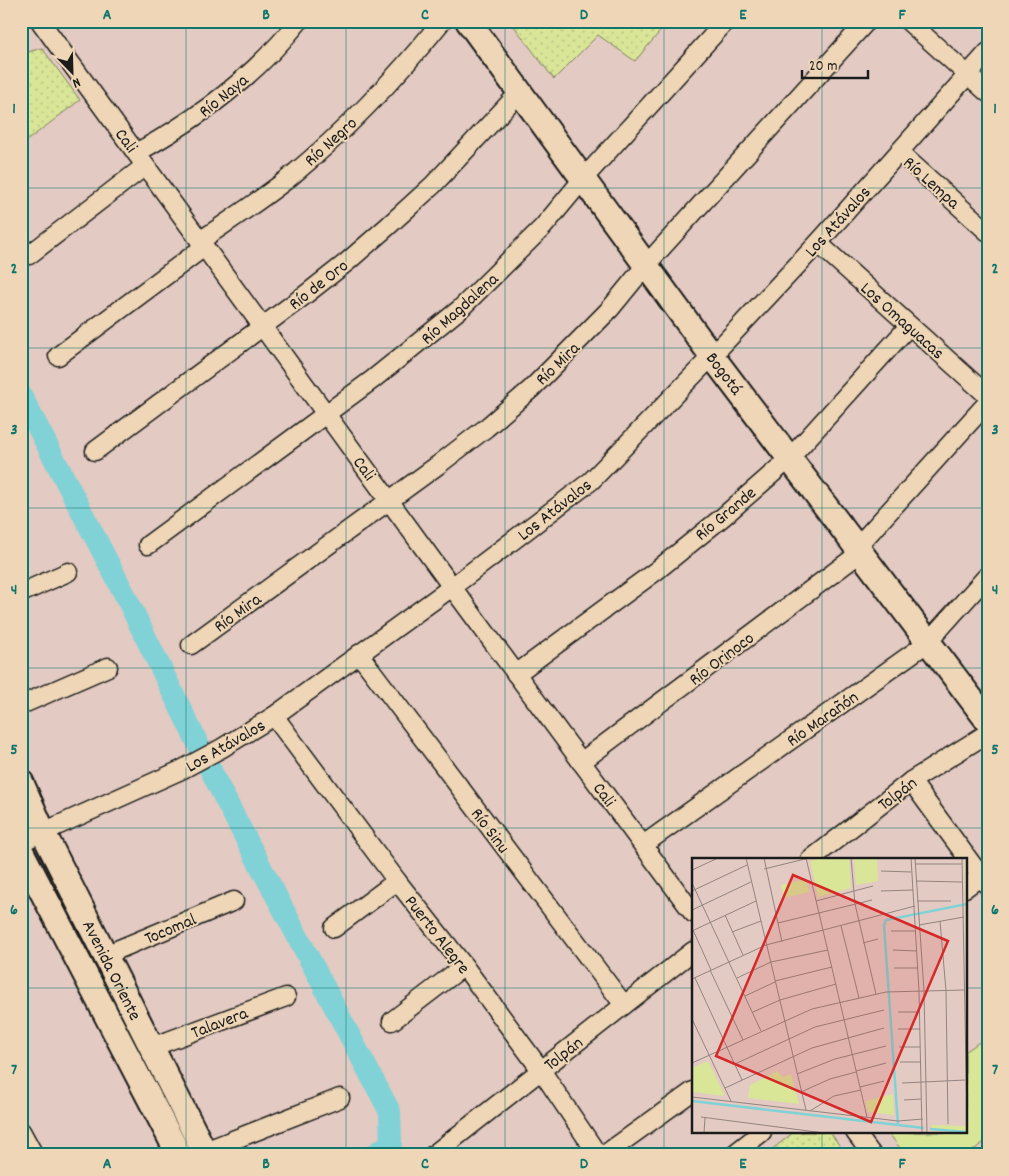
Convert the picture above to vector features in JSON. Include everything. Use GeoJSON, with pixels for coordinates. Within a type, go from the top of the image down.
{"type":"FeatureCollection","features":[{"type":"Feature","properties":{"kind":"street","name":"Cali"},"geometry":{"type":"LineString","coordinates":[[40,21],[452,587],[692,911]]}},
{"type":"Feature","properties":{"kind":"street","name":"Río Naya"},"geometry":{"type":"LineString","coordinates":[[29,255],[171,134],[236,86],[265,59],[299,21]]}},
{"type":"Feature","properties":{"kind":"street","name":"Río Negro"},"geometry":{"type":"LineString","coordinates":[[58,356],[289,177],[331,142],[388,84],[442,21]]}},
{"type":"Feature","properties":{"kind":"street","name":"Bogotá"},"geometry":{"type":"LineString","coordinates":[[468,21],[712,356],[927,643],[988,721]]}},
{"type":"Feature","properties":{"kind":"street","name":"Río Magdalena"},"geometry":{"type":"LineString","coordinates":[[148,545],[379,374],[460,309],[543,227],[583,179],[726,21]]}},
{"type":"Feature","properties":{"kind":"street","name":"Río Mira"},"geometry":{"type":"LineString","coordinates":[[192,645],[438,465],[486,428],[531,389],[610,309],[646,266],[867,21]]}},
{"type":"Feature","properties":{"kind":"street"},"geometry":{"type":"LineString","coordinates":[[908,21],[988,93]]}},
{"type":"Feature","properties":{"kind":"street","name":"Los Atávalos"},"geometry":{"type":"LineString","coordinates":[[21,842],[182,770],[274,716],[452,587],[590,481],[712,356],[818,243],[988,52]]}},
{"type":"Feature","properties":{"kind":"street","name":"Río de Oro"},"geometry":{"type":"LineString","coordinates":[[95,450],[326,278],[387,227],[439,178],[520,92]]}},
{"type":"Feature","properties":{"kind":"street","name":"Río Lempa"},"geometry":{"type":"LineString","coordinates":[[899,152],[988,232]]}},
{"type":"Feature","properties":{"kind":"street","name":"Los Omaguacas"},"geometry":{"type":"LineString","coordinates":[[818,243],[988,396]]}},
{"type":"Feature","properties":{"kind":"street","name":"Río Grande"},"geometry":{"type":"LineString","coordinates":[[516,674],[656,571],[724,516],[789,459],[909,326]]}},
{"type":"Feature","properties":{"kind":"street","name":"Río Orinoco"},"geometry":{"type":"LineString","coordinates":[[581,762],[858,550],[988,402]]}},
{"type":"Feature","properties":{"kind":"street"},"geometry":{"type":"LineString","coordinates":[[21,593],[68,572]]}},
{"type":"Feature","properties":{"kind":"street","name":"Río Marañón"},"geometry":{"type":"LineString","coordinates":[[643,846],[927,643],[988,575]]}},
{"type":"Feature","properties":{"kind":"street","name":"Río Sinu"},"geometry":{"type":"LineString","coordinates":[[359,654],[624,1005]]}},
{"type":"Feature","properties":{"kind":"street"},"geometry":{"type":"LineString","coordinates":[[21,705],[108,666]]}},
{"type":"Feature","properties":{"kind":"street","name":"Puerto Alegre"},"geometry":{"type":"LineString","coordinates":[[274,716],[396,881],[464,966],[541,1070],[598,1155]]}},
{"type":"Feature","properties":{"kind":"street","name":"Tolpán"},"geometry":{"type":"LineString","coordinates":[[813,858],[911,781],[988,733]]}},
{"type":"Feature","properties":{"kind":"street"},"geometry":{"type":"LineString","coordinates":[[911,781],[984,881],[966,888]]}},
{"type":"Feature","properties":{"kind":"street","name":"Avenida Oriente"},"geometry":{"type":"LineString","coordinates":[[21,782],[44,832],[206,1153]]}},
{"type":"Feature","properties":{"kind":"street","name":"Avenida Oriente"},"geometry":{"type":"LineString","coordinates":[[21,851],[179,1155]]}},
{"type":"Feature","properties":{"kind":"street"},"geometry":{"type":"LineString","coordinates":[[334,928],[396,881]]}},
{"type":"Feature","properties":{"kind":"street","name":"Tocomal"},"geometry":{"type":"LineString","coordinates":[[105,954],[234,901]]}},
{"type":"Feature","properties":{"kind":"street","name":"Tolpán"},"geometry":{"type":"LineString","coordinates":[[433,1155],[692,952]]}},
{"type":"Feature","properties":{"kind":"street"},"geometry":{"type":"LineString","coordinates":[[392,1021],[464,966]]}},
{"type":"Feature","properties":{"kind":"street","name":"Talavera"},"geometry":{"type":"LineString","coordinates":[[152,1047],[286,997]]}},
{"type":"Feature","properties":{"kind":"street"},"geometry":{"type":"LineString","coordinates":[[604,1155],[692,1091]]}},
{"type":"Feature","properties":{"kind":"street"},"geometry":{"type":"LineString","coordinates":[[206,1153],[340,1098]]}},
{"type":"Feature","properties":{"kind":"street"},"geometry":{"type":"LineString","coordinates":[[21,1131],[34,1155]]}},
{"type":"Feature","properties":{"kind":"street"},"geometry":{"type":"LineString","coordinates":[[733,1155],[759,1134]]}},
{"type":"Feature","properties":{"kind":"street"},"geometry":{"type":"LineString","coordinates":[[856,1134],[872,1155]]}},
{"type":"Feature","properties":{"kind":"green space"},"geometry":{"type":"Polygon","coordinates":[[[510,21],[669,21],[635,61],[598,35],[554,79],[510,21]]]}},
{"type":"Feature","properties":{"kind":"green space"},"geometry":{"type":"Polygon","coordinates":[[[42,48],[80,100],[21,145],[21,54],[42,48]]]}},
{"type":"Feature","properties":{"kind":"green space"},"geometry":{"type":"Polygon","coordinates":[[[988,1036],[988,1139],[967,1155],[905,1155],[889,1134],[966,1134],[966,1051],[988,1036]]]}},
{"type":"Feature","properties":{"kind":"green space"},"geometry":{"type":"Polygon","coordinates":[[[791,1134],[831,1134],[846,1155],[765,1155],[791,1134]]]}},
{"type":"Feature","properties":{"kind":"waterway"},"geometry":{"type":"LineString","coordinates":[[21,395],[124,593],[223,795],[390,1112],[391,1143],[374,1155]]}}]}
